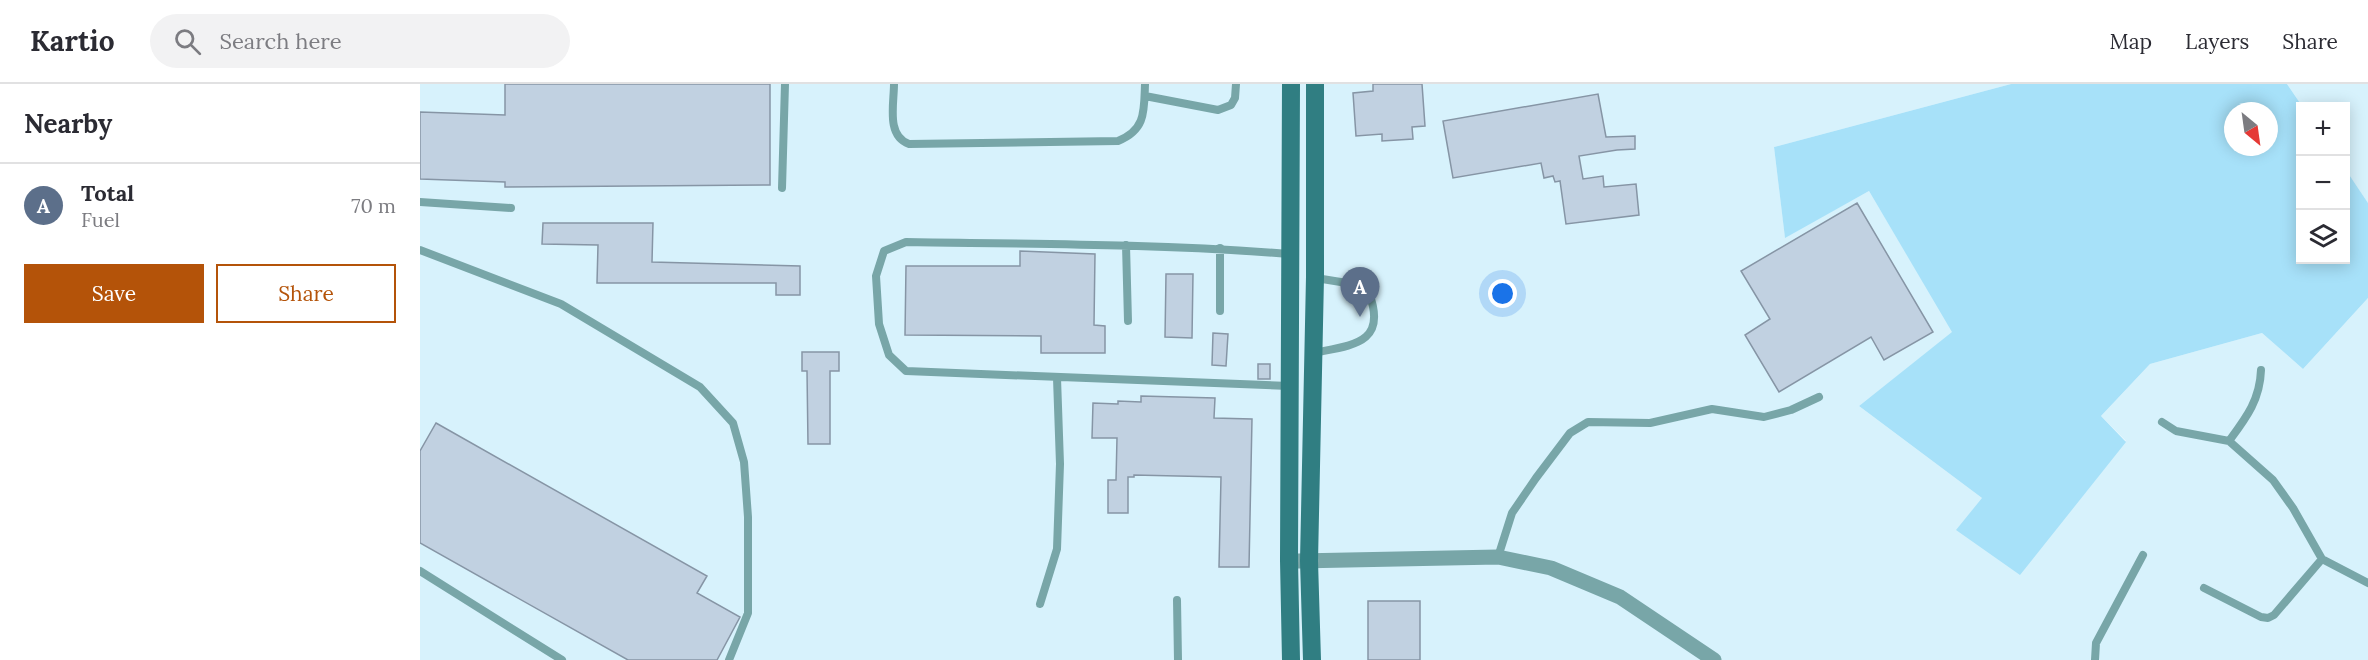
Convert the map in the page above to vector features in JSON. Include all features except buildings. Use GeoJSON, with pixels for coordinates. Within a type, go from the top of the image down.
{"type":"FeatureCollection","features":[{"type":"Feature","properties":{"kind":"main road"},"geometry":{"type":"LineString","coordinates":[[1291,660],[1288,560],[1292,84]]}},
{"type":"Feature","properties":{"kind":"main road"},"geometry":{"type":"LineString","coordinates":[[1312,660],[1309,561],[1315,277],[1315,84]]}},
{"type":"Feature","properties":{"kind":"street"},"geometry":{"type":"LineString","coordinates":[[1288,560],[1498,557],[1551,568],[1620,597],[1714,660]]}},
{"type":"Feature","properties":{"kind":"lane"},"geometry":{"type":"LineString","coordinates":[[782,188],[785,84]]}},
{"type":"Feature","properties":{"kind":"lane"},"geometry":{"type":"LineString","coordinates":[[894,84],[894,129],[902,142],[909,144],[1118,141],[1129,137],[1142,122],[1146,84]]}},
{"type":"Feature","properties":{"kind":"lane"},"geometry":{"type":"LineString","coordinates":[[1145,96],[1218,110],[1231,105],[1235,98],[1236,84]]}},
{"type":"Feature","properties":{"kind":"lane"},"geometry":{"type":"LineString","coordinates":[[420,202],[511,208]]}},
{"type":"Feature","properties":{"kind":"lane"},"geometry":{"type":"LineString","coordinates":[[1290,387],[906,371],[889,355],[879,324],[876,276],[884,251],[906,242],[1126,245],[1220,248],[1291,254]]}},
{"type":"Feature","properties":{"kind":"lane"},"geometry":{"type":"LineString","coordinates":[[1126,245],[1128,321]]}},
{"type":"Feature","properties":{"kind":"lane"},"geometry":{"type":"LineString","coordinates":[[1220,248],[1220,311]]}},
{"type":"Feature","properties":{"kind":"lane"},"geometry":{"type":"LineString","coordinates":[[420,250],[561,304],[700,387],[733,423],[744,462],[748,517],[748,613],[729,660]]}},
{"type":"Feature","properties":{"kind":"lane"},"geometry":{"type":"LineString","coordinates":[[1312,353],[1357,344],[1370,333],[1375,309],[1369,292],[1353,284],[1315,277]]}},
{"type":"Feature","properties":{"kind":"lane"},"geometry":{"type":"LineString","coordinates":[[2229,441],[2255,402],[2260,388],[2261,370]]}},
{"type":"Feature","properties":{"kind":"lane"},"geometry":{"type":"LineString","coordinates":[[1040,604],[1056,549],[1060,464],[1057,378]]}},
{"type":"Feature","properties":{"kind":"lane"},"geometry":{"type":"LineString","coordinates":[[1498,557],[1512,513],[1570,433],[1588,422],[1650,423],[1712,409],[1764,417],[1791,410],[1819,397]]}},
{"type":"Feature","properties":{"kind":"lane"},"geometry":{"type":"LineString","coordinates":[[2162,422],[2176,431],[2229,441],[2273,480],[2293,508],[2322,559],[2368,583]]}},
{"type":"Feature","properties":{"kind":"lane"},"geometry":{"type":"LineString","coordinates":[[2095,660],[2096,644],[2143,555]]}},
{"type":"Feature","properties":{"kind":"lane"},"geometry":{"type":"LineString","coordinates":[[2204,588],[2261,617],[2268,618],[2274,615],[2322,559]]}},
{"type":"Feature","properties":{"kind":"lane"},"geometry":{"type":"LineString","coordinates":[[420,572],[562,660]]}},
{"type":"Feature","properties":{"kind":"lane"},"geometry":{"type":"LineString","coordinates":[[1177,600],[1178,660]]}},
{"type":"Feature","properties":{"kind":"shaded area"},"geometry":{"type":"Polygon","coordinates":[[[420,84],[2011,84],[1774,147],[1785,237],[1869,191],[1953,332],[1859,406],[1982,498],[2126,441],[2101,416],[2150,364],[2262,333],[2303,369],[2368,298],[2368,660],[420,660],[420,84]]]}},
{"type":"Feature","properties":{"kind":"shaded area"},"geometry":{"type":"Polygon","coordinates":[[[2011,84],[2287,84],[2299,102],[2296,102],[2296,264],[2350,264],[2350,176],[2368,203],[2368,298],[2303,369],[2262,333],[2150,364],[2101,416],[2126,442],[2020,575],[1956,530],[1982,498],[1859,406],[1952,332],[1869,191],[1785,238],[1774,147],[2011,84]]]}},
{"type":"Feature","properties":{"kind":"shaded area"},"geometry":{"type":"Polygon","coordinates":[[[2287,84],[2368,84],[2368,203],[2350,176],[2350,102],[2299,102],[2287,84]]]}},
{"type":"Feature","properties":{"kind":"place","name":"Total"},"geometry":{"type":"Point","coordinates":[1360,317]}}]}
